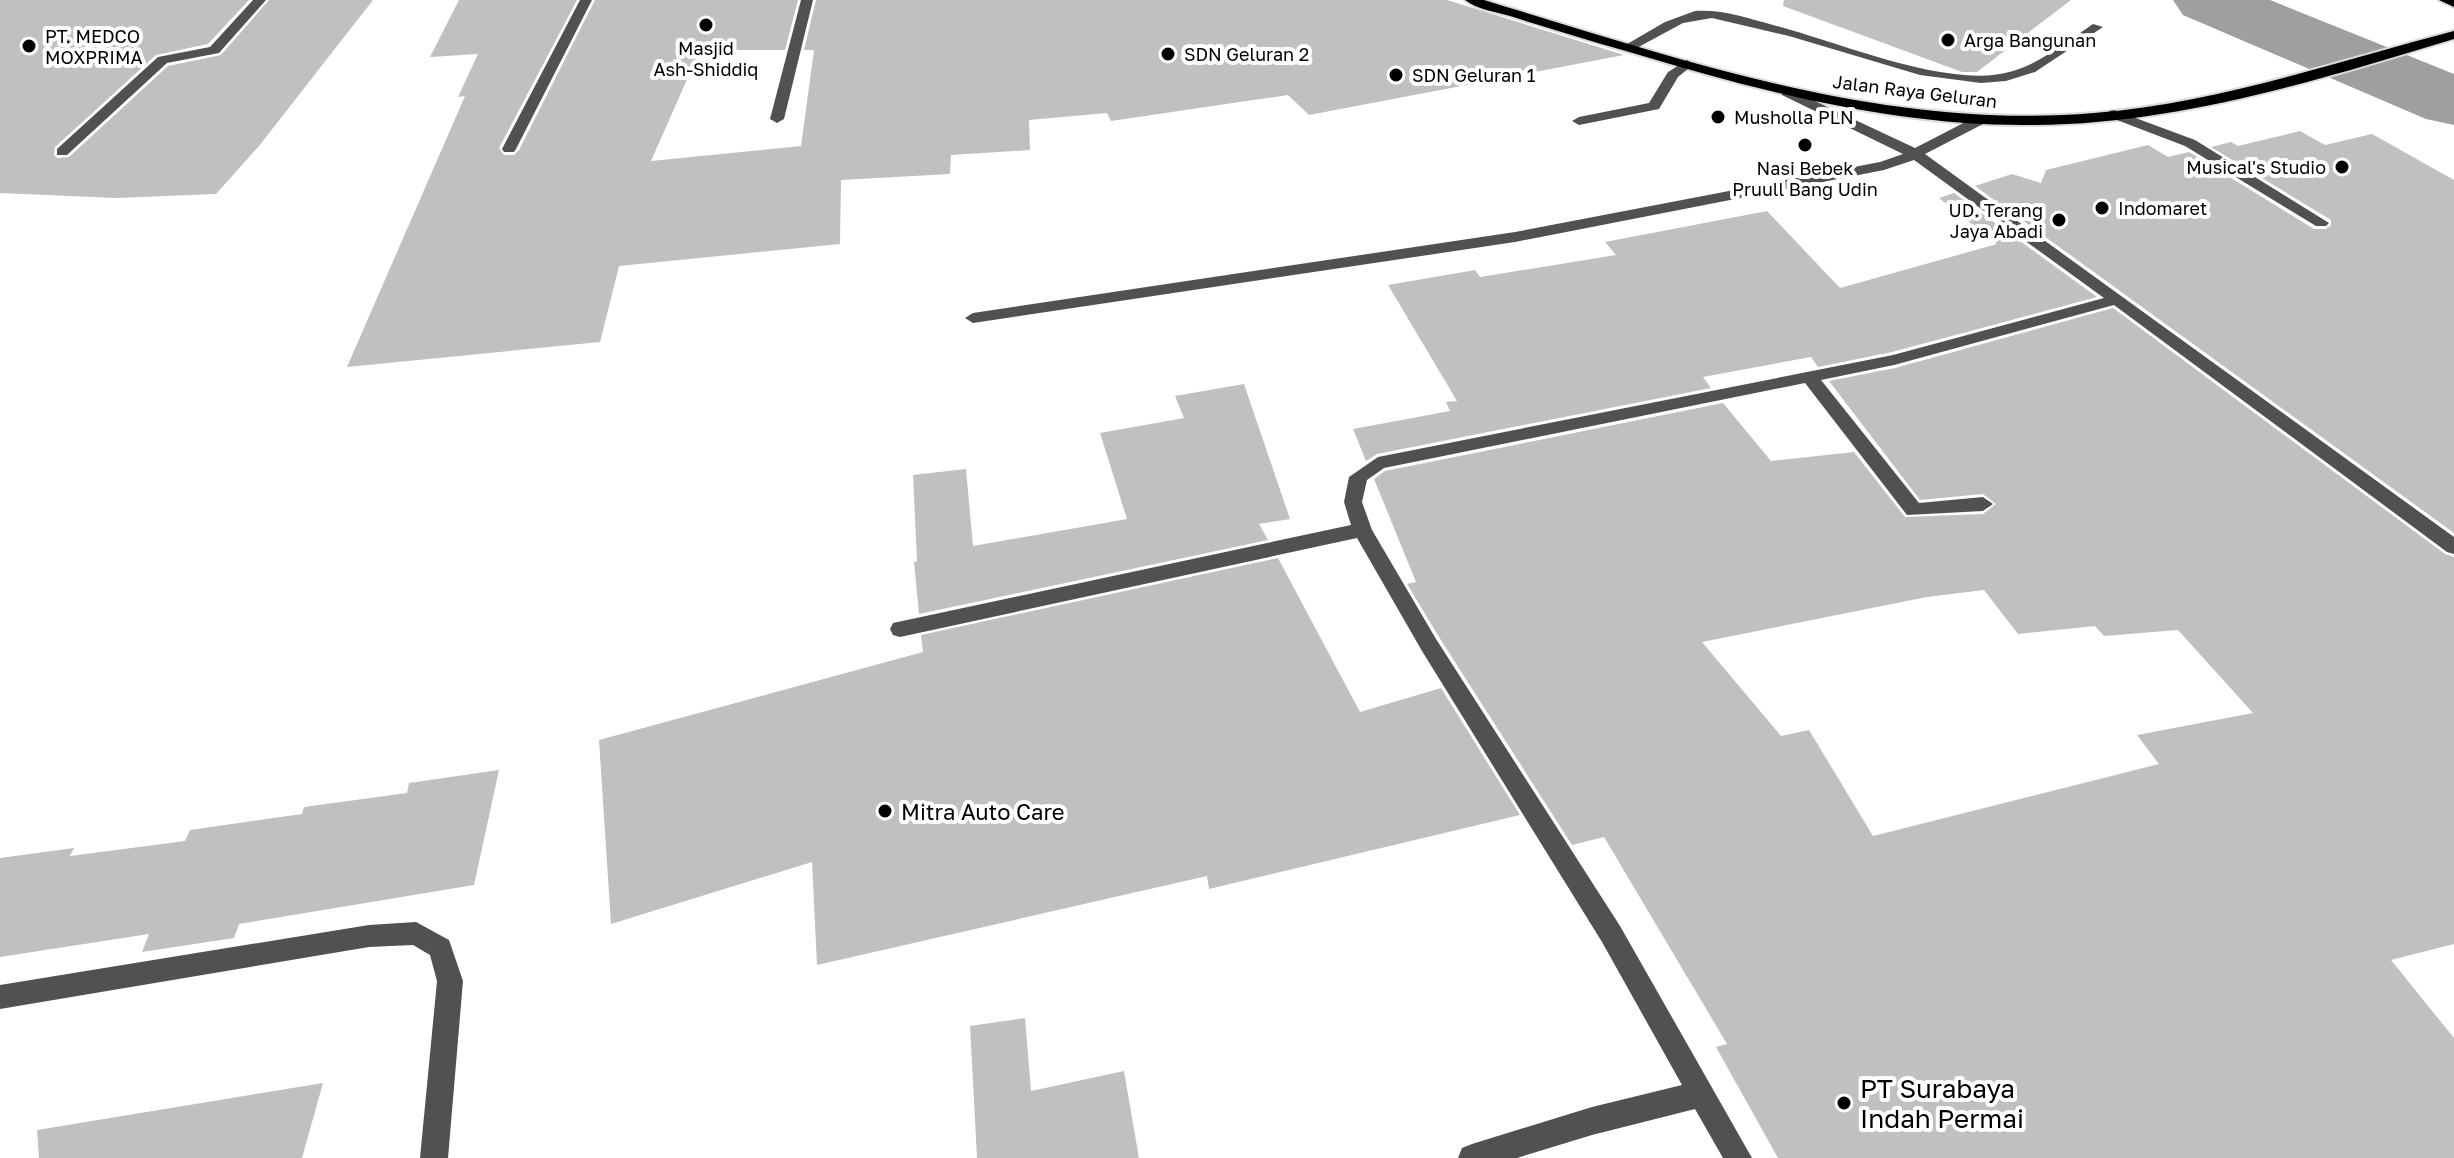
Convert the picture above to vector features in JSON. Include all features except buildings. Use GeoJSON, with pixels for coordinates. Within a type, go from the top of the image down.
{"type":"FeatureCollection","features":[{"type":"Feature","properties":{"kind":"highway"},"geometry":{"type":"LineString","coordinates":[[2446,0],[2454,3]]}},
{"type":"Feature","properties":{"kind":"main road","name":"Jalan Raya Geluran"},"geometry":{"type":"LineString","coordinates":[[1471,0],[1787,92],[1980,120],[2114,114],[2223,97],[2319,76],[2454,35]]}},
{"type":"Feature","properties":{"kind":"street"},"geometry":{"type":"LineString","coordinates":[[62,152],[163,60],[214,50],[260,0]]}},
{"type":"Feature","properties":{"kind":"street"},"geometry":{"type":"LineString","coordinates":[[509,149],[586,0]]}},
{"type":"Feature","properties":{"kind":"street"},"geometry":{"type":"LineString","coordinates":[[777,119],[807,0]]}},
{"type":"Feature","properties":{"kind":"street"},"geometry":{"type":"LineString","coordinates":[[1628,47],[1689,17],[1714,16],[1775,29],[1936,74],[1978,80],[2009,77],[2051,59],[2097,27]]}},
{"type":"Feature","properties":{"kind":"street"},"geometry":{"type":"LineString","coordinates":[[1579,121],[1654,106],[1673,75],[1687,64]]}},
{"type":"Feature","properties":{"kind":"street"},"geometry":{"type":"LineString","coordinates":[[1787,92],[1915,154],[2454,547]]}},
{"type":"Feature","properties":{"kind":"street"},"geometry":{"type":"LineString","coordinates":[[2114,114],[2190,143],[2321,223]]}},
{"type":"Feature","properties":{"kind":"street"},"geometry":{"type":"LineString","coordinates":[[973,318],[1515,237],[1884,166],[1915,154],[1980,120]]}},
{"type":"Feature","properties":{"kind":"street"},"geometry":{"type":"LineString","coordinates":[[1738,1158],[1611,934],[1429,645],[1362,530],[1353,502],[1353,487],[1358,477],[1378,463],[1412,454],[1894,360],[2117,299]]}},
{"type":"Feature","properties":{"kind":"street"},"geometry":{"type":"LineString","coordinates":[[1810,377],[1914,510],[1983,504]]}},
{"type":"Feature","properties":{"kind":"street"},"geometry":{"type":"LineString","coordinates":[[900,629],[1362,530]]}},
{"type":"Feature","properties":{"kind":"street"},"geometry":{"type":"LineString","coordinates":[[0,997],[369,936],[416,933],[440,948],[450,981],[434,1158]]}},
{"type":"Feature","properties":{"kind":"street"},"geometry":{"type":"LineString","coordinates":[[1472,1158],[1592,1121],[1702,1094]]}},
{"type":"Feature","properties":{"kind":"waterway"},"geometry":{"type":"LineString","coordinates":[[2208,0],[2454,102]]}},
{"type":"Feature","properties":{"kind":"place","name":"Masjid Ash-Shiddiq"},"geometry":{"type":"Point","coordinates":[706,25]}},
{"type":"Feature","properties":{"kind":"place","name":"Arga Bangunan"},"geometry":{"type":"Point","coordinates":[1948,40]}},
{"type":"Feature","properties":{"kind":"place","name":"PT. MEDCO MOXPRIMA"},"geometry":{"type":"Point","coordinates":[29,46]}},
{"type":"Feature","properties":{"kind":"place","name":"SDN Geluran 2"},"geometry":{"type":"Point","coordinates":[1168,54]}},
{"type":"Feature","properties":{"kind":"place","name":"SDN Geluran 1"},"geometry":{"type":"Point","coordinates":[1396,75]}},
{"type":"Feature","properties":{"kind":"place","name":"Musholla PLN"},"geometry":{"type":"Point","coordinates":[1718,117]}},
{"type":"Feature","properties":{"kind":"place","name":"Nasi Bebek Pruull Bang Udin"},"geometry":{"type":"Point","coordinates":[1805,145]}},
{"type":"Feature","properties":{"kind":"place","name":"Musical's Studio"},"geometry":{"type":"Point","coordinates":[2342,167]}},
{"type":"Feature","properties":{"kind":"place","name":"Indomaret"},"geometry":{"type":"Point","coordinates":[2102,208]}},
{"type":"Feature","properties":{"kind":"place","name":"UD. Terang Jaya Abadi"},"geometry":{"type":"Point","coordinates":[2059,220]}},
{"type":"Feature","properties":{"kind":"place","name":"Mitra Auto Care"},"geometry":{"type":"Point","coordinates":[885,811]}},
{"type":"Feature","properties":{"kind":"place","name":"PT Surabaya Indah Permai"},"geometry":{"type":"Point","coordinates":[1844,1103]}}]}
